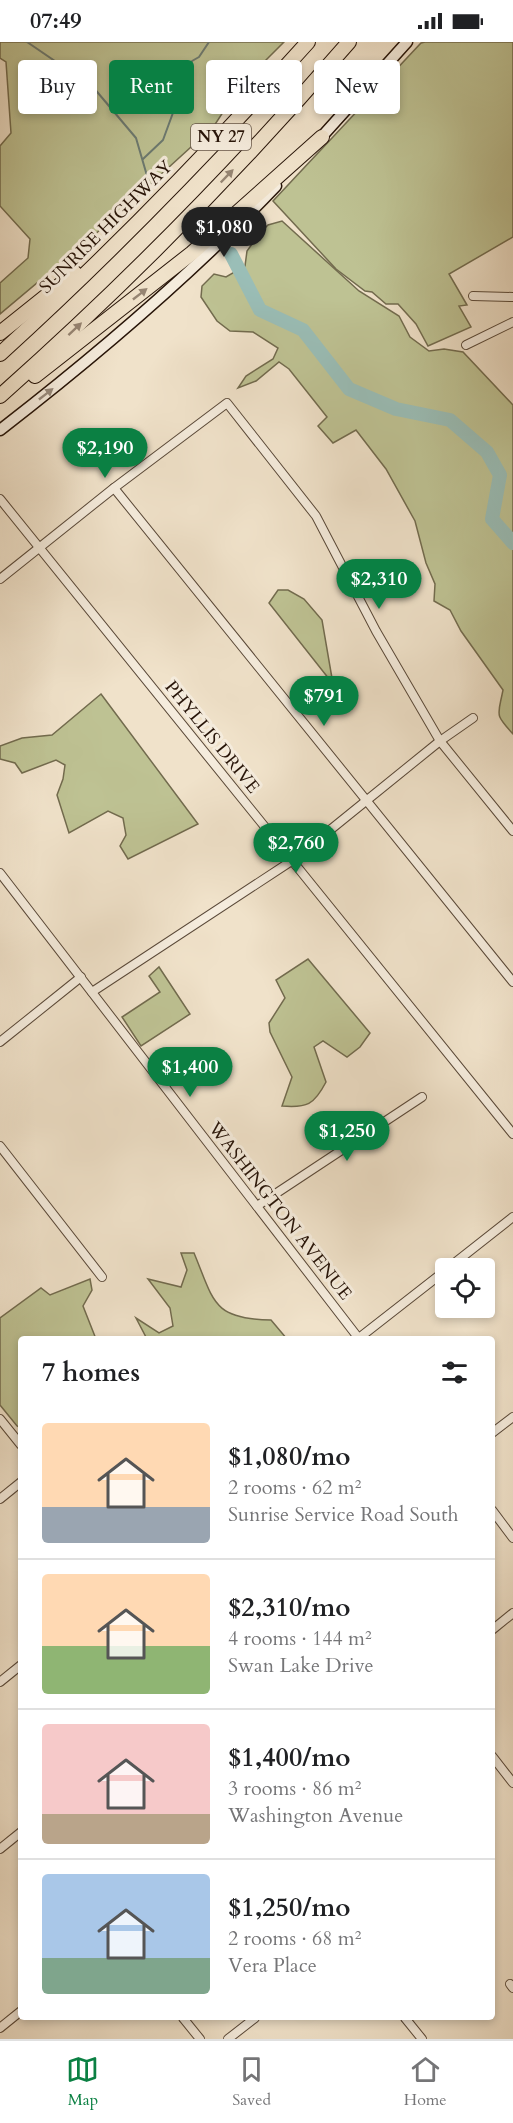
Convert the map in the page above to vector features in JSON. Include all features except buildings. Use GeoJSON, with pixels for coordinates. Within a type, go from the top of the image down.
{"type":"FeatureCollection","features":[{"type":"Feature","properties":{"kind":"highway","name":"SUNRISE HIGHWAY"},"geometry":{"type":"LineString","coordinates":[[0,354],[130,229],[211,147],[308,42]]}},
{"type":"Feature","properties":{"kind":"highway","name":"NY 27"},"geometry":{"type":"LineString","coordinates":[[0,396],[116,289],[236,166],[349,42]]}},
{"type":"Feature","properties":{"kind":"highway"},"geometry":{"type":"LineString","coordinates":[[0,402],[192,253],[322,137]]}},
{"type":"Feature","properties":{"kind":"highway"},"geometry":{"type":"LineString","coordinates":[[0,333],[130,229]]}},
{"type":"Feature","properties":{"kind":"main road"},"geometry":{"type":"LineString","coordinates":[[0,430],[81,366],[152,305],[244,218],[322,137],[407,42]]}},
{"type":"Feature","properties":{"kind":"street"},"geometry":{"type":"LineString","coordinates":[[473,296],[513,297]]}},
{"type":"Feature","properties":{"kind":"street"},"geometry":{"type":"LineString","coordinates":[[466,345],[513,322]]}},
{"type":"Feature","properties":{"kind":"street"},"geometry":{"type":"LineString","coordinates":[[0,579],[114,488],[227,403],[316,516],[376,631],[440,741],[513,831]]}},
{"type":"Feature","properties":{"kind":"street"},"geometry":{"type":"LineString","coordinates":[[114,488],[513,982]]}},
{"type":"Feature","properties":{"kind":"street","name":"PHYLLIS DRIVE"},"geometry":{"type":"LineString","coordinates":[[0,499],[513,1134]]}},
{"type":"Feature","properties":{"kind":"street"},"geometry":{"type":"LineString","coordinates":[[92,992],[293,861],[440,741],[473,718]]}},
{"type":"Feature","properties":{"kind":"street","name":"WASHINGTON AVENUE"},"geometry":{"type":"LineString","coordinates":[[0,873],[357,1336]]}},
{"type":"Feature","properties":{"kind":"street"},"geometry":{"type":"LineString","coordinates":[[0,1042],[81,977]]}},
{"type":"Feature","properties":{"kind":"street"},"geometry":{"type":"LineString","coordinates":[[257,1206],[422,1097]]}},
{"type":"Feature","properties":{"kind":"street"},"geometry":{"type":"LineString","coordinates":[[0,1146],[102,1276]]}},
{"type":"Feature","properties":{"kind":"street"},"geometry":{"type":"LineString","coordinates":[[461,1258],[513,1217]]}},
{"type":"Feature","properties":{"kind":"street"},"geometry":{"type":"LineString","coordinates":[[363,1336],[435,1279]]}},
{"type":"Feature","properties":{"kind":"street"},"geometry":{"type":"LineString","coordinates":[[495,1432],[513,1417]]}},
{"type":"Feature","properties":{"kind":"street"},"geometry":{"type":"LineString","coordinates":[[0,1419],[18,1441]]}},
{"type":"Feature","properties":{"kind":"street"},"geometry":{"type":"LineString","coordinates":[[0,1499],[18,1484]]}},
{"type":"Feature","properties":{"kind":"street"},"geometry":{"type":"LineString","coordinates":[[495,1514],[513,1538]]}},
{"type":"Feature","properties":{"kind":"street"},"geometry":{"type":"LineString","coordinates":[[495,1628],[513,1613]]}},
{"type":"Feature","properties":{"kind":"street"},"geometry":{"type":"LineString","coordinates":[[0,1682],[18,1667]]}},
{"type":"Feature","properties":{"kind":"street"},"geometry":{"type":"LineString","coordinates":[[495,1760],[513,1783]]}},
{"type":"Feature","properties":{"kind":"street"},"geometry":{"type":"LineString","coordinates":[[0,1849],[18,1834]]}},
{"type":"Feature","properties":{"kind":"street"},"geometry":{"type":"LineString","coordinates":[[0,2028],[18,2013]]}},
{"type":"Feature","properties":{"kind":"street"},"geometry":{"type":"LineString","coordinates":[[185,2020],[200,2039]]}},
{"type":"Feature","properties":{"kind":"street"},"geometry":{"type":"LineString","coordinates":[[228,2039],[252,2020]]}},
{"type":"Feature","properties":{"kind":"street"},"geometry":{"type":"LineString","coordinates":[[407,2020],[422,2039]]}},
{"type":"Feature","properties":{"kind":"green space"},"geometry":{"type":"Polygon","coordinates":[[[0,42],[284,42],[266,60],[206,60],[206,114],[222,114],[214,126],[100,230],[0,314],[0,283],[28,258],[30,239],[0,206],[0,146],[11,133],[6,62],[0,58],[0,42]]]}},
{"type":"Feature","properties":{"kind":"green space"},"geometry":{"type":"Polygon","coordinates":[[[513,42],[513,237],[449,274],[467,305],[459,306],[471,327],[428,346],[416,324],[398,304],[386,304],[372,292],[365,291],[336,269],[273,201],[354,114],[400,114],[400,65],[421,43],[513,42]]]}},
{"type":"Feature","properties":{"kind":"green space"},"geometry":{"type":"Polygon","coordinates":[[[282,221],[359,291],[399,316],[410,337],[429,351],[444,349],[463,352],[513,405],[513,734],[499,714],[503,690],[461,631],[450,610],[434,601],[435,584],[426,563],[415,521],[386,469],[356,430],[333,443],[318,426],[327,417],[289,369],[279,362],[256,381],[238,388],[246,376],[273,359],[278,348],[253,332],[230,331],[217,321],[201,297],[202,286],[214,274],[226,277],[245,266],[247,251],[260,233],[268,225],[282,221]]]}},
{"type":"Feature","properties":{"kind":"green space"},"geometry":{"type":"Polygon","coordinates":[[[278,590],[288,590],[304,599],[322,620],[333,684],[269,603],[278,590]]]}},
{"type":"Feature","properties":{"kind":"green space"},"geometry":{"type":"Polygon","coordinates":[[[101,694],[198,824],[128,859],[120,846],[126,835],[123,818],[108,811],[69,833],[57,795],[65,765],[56,760],[22,773],[15,763],[0,759],[0,746],[22,738],[52,735],[101,694]]]}},
{"type":"Feature","properties":{"kind":"green space"},"geometry":{"type":"Polygon","coordinates":[[[308,959],[370,1033],[360,1047],[347,1057],[323,1041],[314,1047],[326,1082],[318,1096],[309,1103],[282,1106],[292,1077],[270,1032],[269,1023],[285,998],[276,980],[308,959]]]}},
{"type":"Feature","properties":{"kind":"green space"},"geometry":{"type":"Polygon","coordinates":[[[159,967],[190,1014],[141,1046],[122,1017],[160,992],[149,976],[159,967]]]}},
{"type":"Feature","properties":{"kind":"green space"},"geometry":{"type":"Polygon","coordinates":[[[181,1253],[194,1253],[206,1284],[218,1304],[237,1316],[271,1320],[284,1336],[145,1336],[136,1318],[159,1333],[173,1326],[170,1308],[148,1279],[181,1287],[187,1270],[181,1253]]]}},
{"type":"Feature","properties":{"kind":"green space"},"geometry":{"type":"Polygon","coordinates":[[[90,1279],[92,1290],[83,1306],[95,1336],[18,1336],[18,1426],[0,1405],[0,1318],[41,1288],[50,1295],[90,1279]]]}},
{"type":"Feature","properties":{"kind":"waterway"},"geometry":{"type":"LineString","coordinates":[[27,42],[93,87],[136,138],[150,186]]}},
{"type":"Feature","properties":{"kind":"waterway"},"geometry":{"type":"LineString","coordinates":[[143,159],[163,140],[192,61],[199,57],[209,42]]}},
{"type":"Feature","properties":{"kind":"waterway"},"geometry":{"type":"LineString","coordinates":[[231,254],[260,310],[303,330],[349,389],[396,409],[450,420],[487,452],[500,475],[492,519],[513,543]]}}]}
